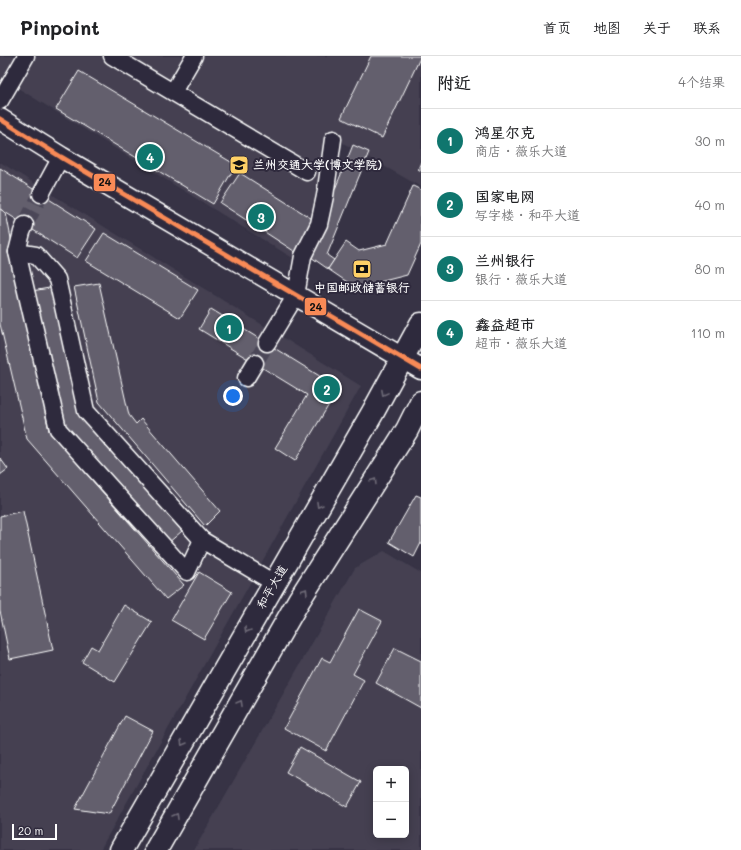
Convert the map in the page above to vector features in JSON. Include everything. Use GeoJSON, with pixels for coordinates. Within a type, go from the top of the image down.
{"type":"FeatureCollection","features":[{"type":"Feature","properties":{"kind":"highway","name":"和平大道"},"geometry":{"type":"LineString","coordinates":[[121,850],[373,412],[421,324]]}},
{"type":"Feature","properties":{"kind":"highway"},"geometry":{"type":"LineString","coordinates":[[156,850],[299,600],[407,430],[421,402]]}},
{"type":"Feature","properties":{"kind":"main road"},"geometry":{"type":"LineString","coordinates":[[0,119],[61,157],[421,369]]}},
{"type":"Feature","properties":{"kind":"street"},"geometry":{"type":"LineString","coordinates":[[0,101],[26,56]]}},
{"type":"Feature","properties":{"kind":"street"},"geometry":{"type":"LineString","coordinates":[[112,56],[307,172]]}},
{"type":"Feature","properties":{"kind":"street"},"geometry":{"type":"LineString","coordinates":[[173,92],[194,56]]}},
{"type":"Feature","properties":{"kind":"street"},"geometry":{"type":"LineString","coordinates":[[266,343],[296,295],[303,256],[319,224],[332,139]]}},
{"type":"Feature","properties":{"kind":"street"},"geometry":{"type":"LineString","coordinates":[[42,194],[61,157]]}},
{"type":"Feature","properties":{"kind":"street"},"geometry":{"type":"LineString","coordinates":[[25,225],[17,252],[58,430],[187,572],[202,540]]}},
{"type":"Feature","properties":{"kind":"street"},"geometry":{"type":"LineString","coordinates":[[17,252],[36,256],[57,279],[86,411],[202,540],[274,584]]}},
{"type":"Feature","properties":{"kind":"street"},"geometry":{"type":"LineString","coordinates":[[246,378],[255,363]]}},
{"type":"Feature","properties":{"kind":"shaded area","name":"兰州交通大学(博文学院)"},"geometry":{"type":"Polygon","coordinates":[[[0,56],[421,56],[421,187],[343,143],[304,265],[0,77],[0,56]]]}},
{"type":"Feature","properties":{"kind":"shaded area"},"geometry":{"type":"Polygon","coordinates":[[[0,162],[361,386],[100,850],[0,850],[0,162]]]}},
{"type":"Feature","properties":{"kind":"shaded area"},"geometry":{"type":"Polygon","coordinates":[[[384,551],[421,573],[421,850],[194,850],[355,568],[384,551]]]}},
{"type":"Feature","properties":{"kind":"building"},"geometry":{"type":"Polygon","coordinates":[[[371,56],[421,56],[382,138],[341,118],[371,56]]]}},
{"type":"Feature","properties":{"kind":"building"},"geometry":{"type":"Polygon","coordinates":[[[79,71],[236,165],[213,204],[56,109],[79,71]]]}},
{"type":"Feature","properties":{"kind":"building"},"geometry":{"type":"Polygon","coordinates":[[[353,145],[369,152],[327,255],[334,260],[328,269],[308,255],[353,145]]]}},
{"type":"Feature","properties":{"kind":"building"},"geometry":{"type":"Polygon","coordinates":[[[421,162],[421,171],[418,169],[421,162]]]}},
{"type":"Feature","properties":{"kind":"building"},"geometry":{"type":"Polygon","coordinates":[[[0,168],[96,229],[77,258],[0,209],[0,168]]]}},
{"type":"Feature","properties":{"kind":"building"},"geometry":{"type":"Polygon","coordinates":[[[240,173],[317,222],[297,253],[220,203],[240,173]]]}},
{"type":"Feature","properties":{"kind":"building"},"geometry":{"type":"Polygon","coordinates":[[[413,186],[421,190],[421,244],[407,275],[356,288],[328,269],[346,242],[359,251],[387,244],[413,186]]]}},
{"type":"Feature","properties":{"kind":"building"},"geometry":{"type":"Polygon","coordinates":[[[0,209],[6,213],[49,431],[184,585],[166,599],[27,439],[0,324],[0,209]]]}},
{"type":"Feature","properties":{"kind":"building"},"geometry":{"type":"Polygon","coordinates":[[[104,233],[198,290],[180,318],[86,261],[104,233]]]}},
{"type":"Feature","properties":{"kind":"building"},"geometry":{"type":"Polygon","coordinates":[[[99,283],[129,415],[136,424],[141,419],[220,511],[205,526],[99,402],[74,287],[99,283]]]}},
{"type":"Feature","properties":{"kind":"building"},"geometry":{"type":"Polygon","coordinates":[[[55,287],[82,415],[182,531],[167,544],[62,426],[32,291],[55,287]]]}},
{"type":"Feature","properties":{"kind":"building"},"geometry":{"type":"Polygon","coordinates":[[[211,309],[339,388],[295,461],[275,448],[307,395],[199,329],[211,309]]]}},
{"type":"Feature","properties":{"kind":"building"},"geometry":{"type":"Polygon","coordinates":[[[0,458],[8,469],[0,475],[0,458]]]}},
{"type":"Feature","properties":{"kind":"building"},"geometry":{"type":"Polygon","coordinates":[[[416,495],[421,497],[421,543],[414,557],[389,542],[416,495]]]}},
{"type":"Feature","properties":{"kind":"building"},"geometry":{"type":"Polygon","coordinates":[[[23,511],[53,650],[10,659],[0,611],[0,516],[23,511]]]}},
{"type":"Feature","properties":{"kind":"building"},"geometry":{"type":"Polygon","coordinates":[[[199,572],[232,592],[204,639],[171,620],[199,572]]]}},
{"type":"Feature","properties":{"kind":"building"},"geometry":{"type":"Polygon","coordinates":[[[124,605],[152,622],[115,682],[82,662],[91,646],[98,650],[124,605]]]}},
{"type":"Feature","properties":{"kind":"building"},"geometry":{"type":"Polygon","coordinates":[[[359,609],[382,621],[353,674],[364,680],[326,751],[284,728],[322,658],[330,662],[359,609]]]}},
{"type":"Feature","properties":{"kind":"building"},"geometry":{"type":"Polygon","coordinates":[[[395,648],[421,661],[421,708],[376,683],[395,648]]]}},
{"type":"Feature","properties":{"kind":"building"},"geometry":{"type":"Polygon","coordinates":[[[125,716],[153,731],[109,814],[75,809],[125,716]]]}},
{"type":"Feature","properties":{"kind":"building"},"geometry":{"type":"Polygon","coordinates":[[[300,747],[361,782],[347,807],[286,772],[300,747]]]}},
{"type":"Feature","properties":{"kind":"tunnel"},"geometry":{"type":"LineString","coordinates":[[25,225],[41,194]]}},
{"type":"Feature","properties":{"kind":"tunnel"},"geometry":{"type":"LineString","coordinates":[[255,363],[267,343]]}},
{"type":"Feature","properties":{"kind":"transit line","name":"24"},"geometry":{"type":"LineString","coordinates":[[0,119],[61,157],[421,369]]}},
{"type":"Feature","properties":{"kind":"place","name":"鑫益超市"},"geometry":{"type":"Point","coordinates":[150,157]}},
{"type":"Feature","properties":{"kind":"place","name":"兰州交通大学(博文学院)"},"geometry":{"type":"Point","coordinates":[239,165]}},
{"type":"Feature","properties":{"kind":"place","name":"兰州银行"},"geometry":{"type":"Point","coordinates":[261,217]}},
{"type":"Feature","properties":{"kind":"place","name":"中国邮政储蓄银行"},"geometry":{"type":"Point","coordinates":[362,269]}},
{"type":"Feature","properties":{"kind":"place","name":"鸿星尔克"},"geometry":{"type":"Point","coordinates":[229,328]}},
{"type":"Feature","properties":{"kind":"place","name":"国家电网"},"geometry":{"type":"Point","coordinates":[327,389]}}]}
